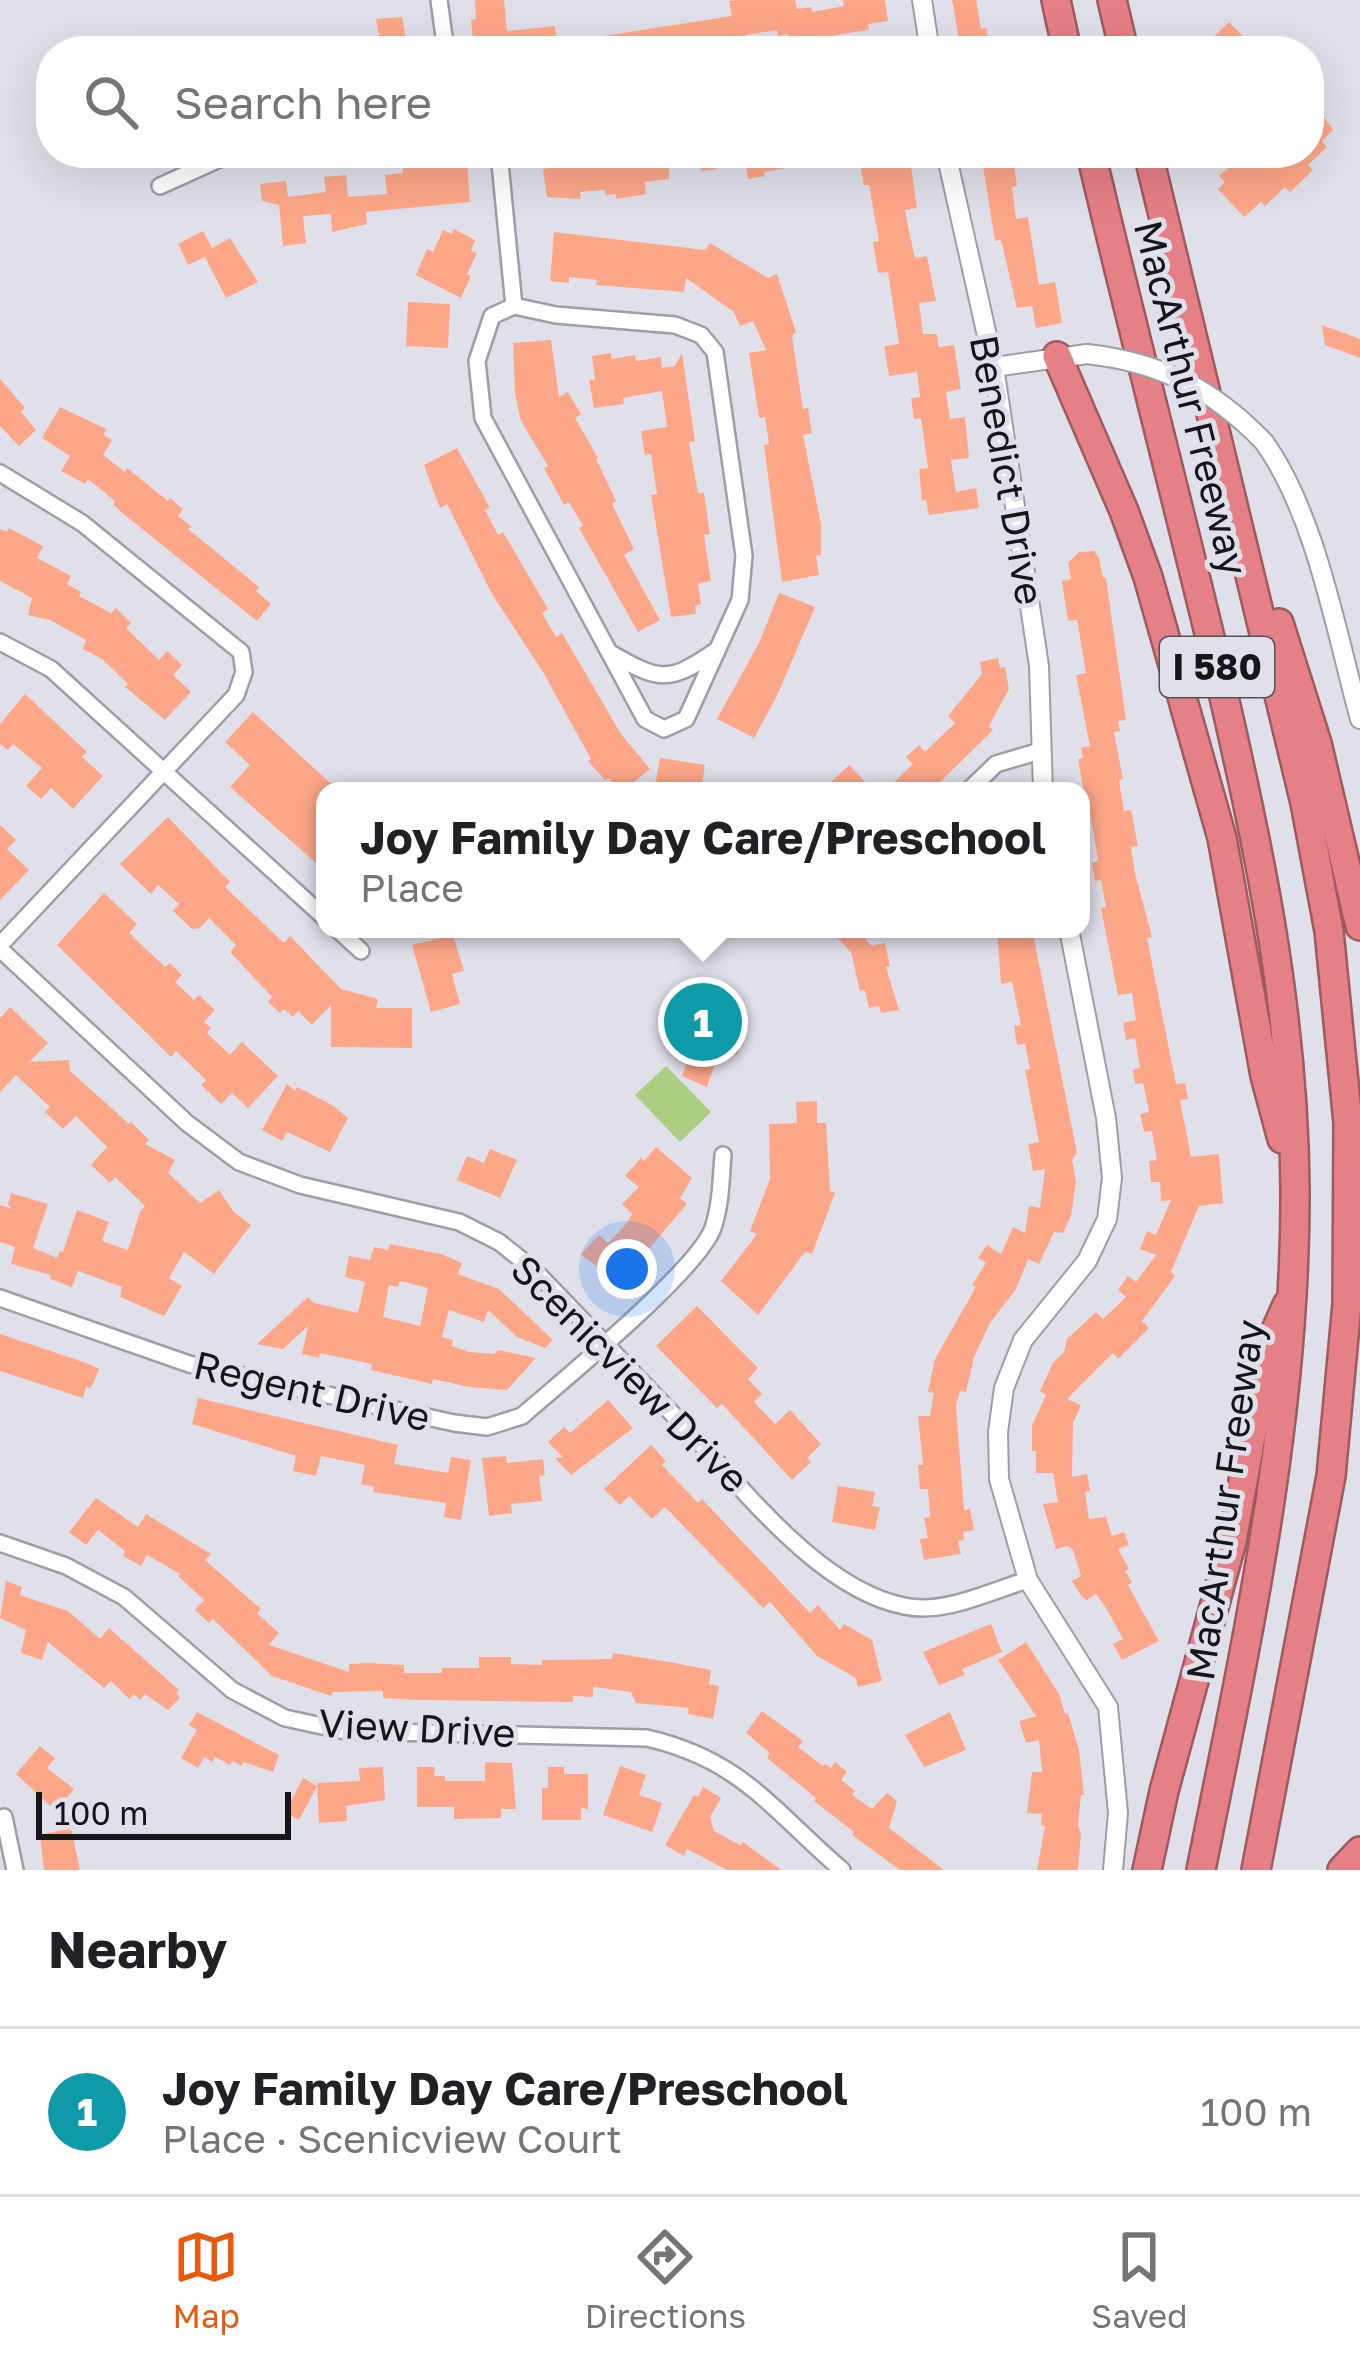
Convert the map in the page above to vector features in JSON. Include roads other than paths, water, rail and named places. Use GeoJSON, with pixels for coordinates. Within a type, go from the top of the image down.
{"type":"FeatureCollection","features":[{"type":"Feature","properties":{"kind":"highway"},"geometry":{"type":"LineString","coordinates":[[1056,0],[1064,36]]}},
{"type":"Feature","properties":{"kind":"highway"},"geometry":{"type":"LineString","coordinates":[[1112,0],[1120,36]]}},
{"type":"Feature","properties":{"kind":"highway","name":"MacArthur Freeway"},"geometry":{"type":"LineString","coordinates":[[1095,168],[1265,877],[1284,1005],[1295,1188],[1294,1290],[1284,1412],[1268,1526],[1201,1870]]}},
{"type":"Feature","properties":{"kind":"highway","name":"MacArthur Freeway"},"geometry":{"type":"LineString","coordinates":[[1152,168],[1318,867],[1337,998],[1348,1123],[1348,1264],[1338,1418],[1322,1533],[1256,1870]]}},
{"type":"Feature","properties":{"kind":"highway"},"geometry":{"type":"LineString","coordinates":[[1057,356],[1124,511],[1161,621],[1222,838],[1265,1076],[1295,1188]]}},
{"type":"Feature","properties":{"kind":"highway"},"geometry":{"type":"LineString","coordinates":[[1217,435],[1317,743],[1360,926]]}},
{"type":"Feature","properties":{"kind":"highway"},"geometry":{"type":"LineString","coordinates":[[1147,1870],[1232,1541],[1267,1350],[1294,1290]]}},
{"type":"Feature","properties":{"kind":"highway"},"geometry":{"type":"LineString","coordinates":[[1342,1870],[1360,1851]]}},
{"type":"Feature","properties":{"kind":"street"},"geometry":{"type":"LineString","coordinates":[[440,0],[444,36]]}},
{"type":"Feature","properties":{"kind":"street"},"geometry":{"type":"LineString","coordinates":[[922,0],[928,36]]}},
{"type":"Feature","properties":{"kind":"street"},"geometry":{"type":"LineString","coordinates":[[160,186],[200,168]]}},
{"type":"Feature","properties":{"kind":"street"},"geometry":{"type":"LineString","coordinates":[[500,168],[514,306]]}},
{"type":"Feature","properties":{"kind":"street","name":"Benedict Drive"},"geometry":{"type":"LineString","coordinates":[[949,168],[994,367],[1040,666],[1042,782]]}},
{"type":"Feature","properties":{"kind":"street"},"geometry":{"type":"LineString","coordinates":[[514,306],[556,316],[675,325],[701,335],[715,352],[744,556],[740,600],[716,651],[686,719],[664,729],[645,719],[483,418],[477,361],[492,316],[514,306]]}},
{"type":"Feature","properties":{"kind":"street"},"geometry":{"type":"LineString","coordinates":[[994,367],[1087,354],[1153,366],[1221,401],[1264,442],[1288,479],[1303,515],[1360,719]]}},
{"type":"Feature","properties":{"kind":"street"},"geometry":{"type":"LineString","coordinates":[[0,473],[82,523],[241,652],[244,672],[236,695],[0,947]]}},
{"type":"Feature","properties":{"kind":"street"},"geometry":{"type":"LineString","coordinates":[[0,642],[51,669],[316,910]]}},
{"type":"Feature","properties":{"kind":"street"},"geometry":{"type":"LineString","coordinates":[[610,652],[650,676],[684,672],[716,651]]}},
{"type":"Feature","properties":{"kind":"street"},"geometry":{"type":"LineString","coordinates":[[977,782],[996,764],[1040,751]]}},
{"type":"Feature","properties":{"kind":"street"},"geometry":{"type":"LineString","coordinates":[[347,938],[361,951]]}},
{"type":"Feature","properties":{"kind":"street"},"geometry":{"type":"LineString","coordinates":[[1071,938],[1106,1118],[1112,1178],[1107,1219],[1087,1261],[1023,1340],[1004,1388],[999,1479],[1028,1580],[1108,1707],[1118,1813],[1113,1870]]}},
{"type":"Feature","properties":{"kind":"street","name":"Scenicview Drive"},"geometry":{"type":"LineString","coordinates":[[0,947],[187,1123],[239,1162],[300,1185],[424,1210],[499,1242],[533,1269],[790,1537],[841,1578],[878,1599],[909,1608],[953,1604],[1028,1580]]}},
{"type":"Feature","properties":{"kind":"street","name":"Regent Drive"},"geometry":{"type":"LineString","coordinates":[[0,1298],[189,1364],[454,1424],[487,1427],[522,1416],[686,1266],[712,1232],[723,1154]]}},
{"type":"Feature","properties":{"kind":"street","name":"View Drive"},"geometry":{"type":"LineString","coordinates":[[0,1543],[66,1566],[124,1597],[232,1690],[285,1718],[345,1731],[647,1738],[689,1748],[726,1766],[842,1870]]}},
{"type":"Feature","properties":{"kind":"street"},"geometry":{"type":"LineString","coordinates":[[4,1817],[15,1870]]}},
{"type":"Feature","properties":{"kind":"place","name":"Joy Family Day Care/Preschool"},"geometry":{"type":"Point","coordinates":[703,1022]}}]}
